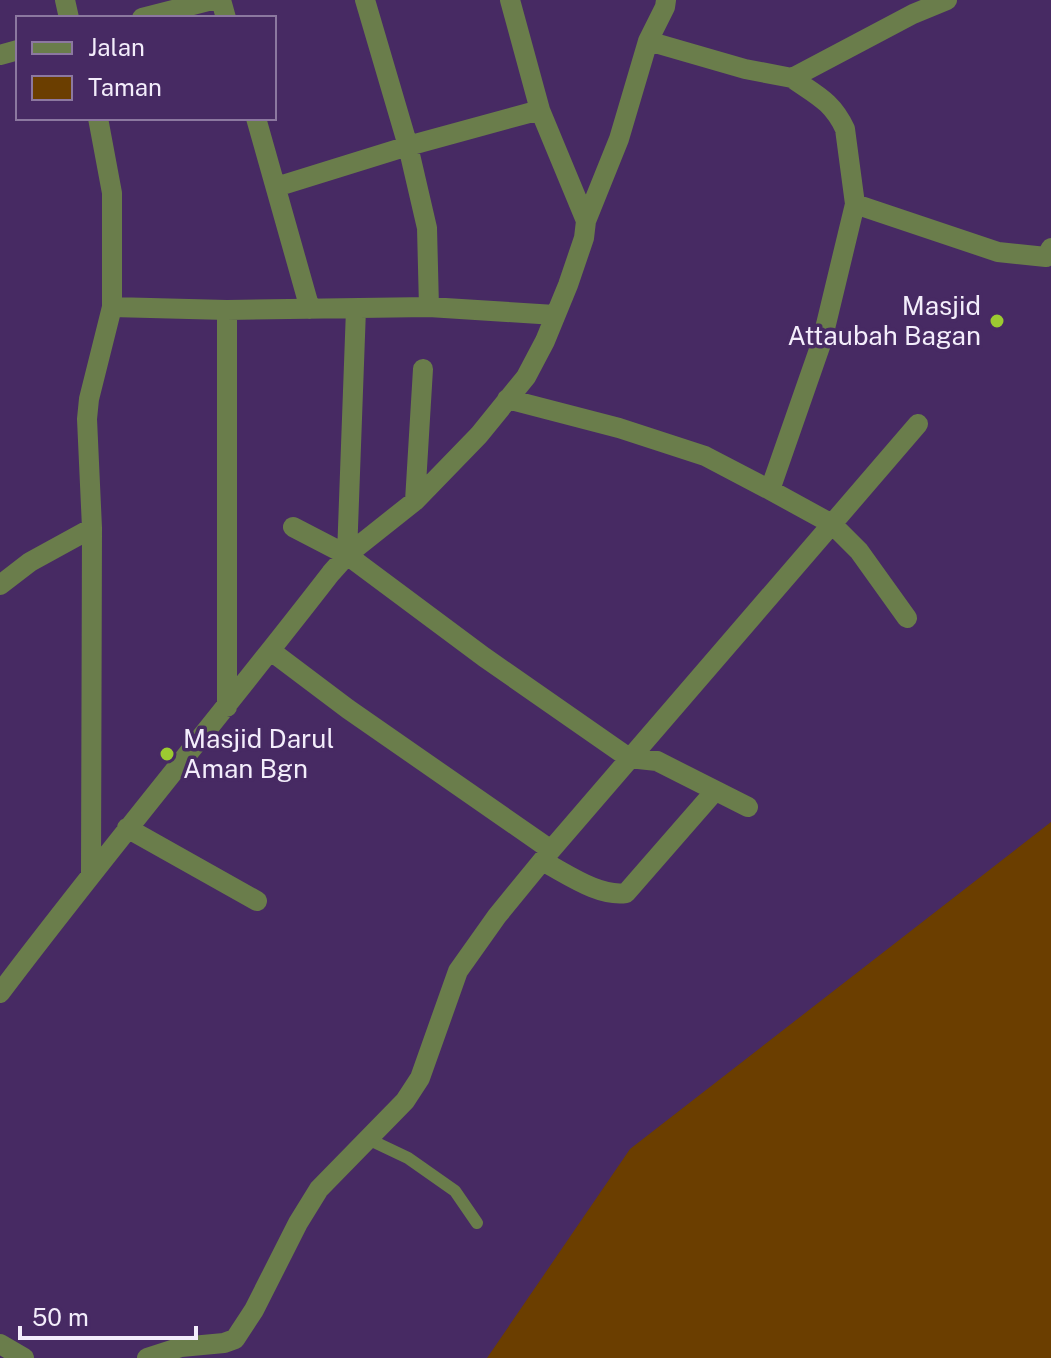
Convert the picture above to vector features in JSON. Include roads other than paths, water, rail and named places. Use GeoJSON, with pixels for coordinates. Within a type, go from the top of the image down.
{"type":"FeatureCollection","features":[{"type":"Feature","properties":{"kind":"street"},"geometry":{"type":"LineString","coordinates":[[150,16],[212,0]]}},
{"type":"Feature","properties":{"kind":"street"},"geometry":{"type":"LineString","coordinates":[[365,0],[408,146],[427,228],[429,307]]}},
{"type":"Feature","properties":{"kind":"street"},"geometry":{"type":"LineString","coordinates":[[510,0],[540,110],[586,221]]}},
{"type":"Feature","properties":{"kind":"street"},"geometry":{"type":"LineString","coordinates":[[0,993],[91,873],[347,555],[415,501],[479,435],[526,377],[545,341],[584,238],[586,221],[619,139],[648,41],[666,0]]}},
{"type":"Feature","properties":{"kind":"street"},"geometry":{"type":"LineString","coordinates":[[792,78],[913,14],[947,0]]}},
{"type":"Feature","properties":{"kind":"street"},"geometry":{"type":"LineString","coordinates":[[648,41],[745,69],[792,78],[829,104],[845,129],[855,204],[822,341],[770,490]]}},
{"type":"Feature","properties":{"kind":"street"},"geometry":{"type":"LineString","coordinates":[[276,187],[540,110]]}},
{"type":"Feature","properties":{"kind":"street"},"geometry":{"type":"LineString","coordinates":[[91,873],[92,528],[87,419],[89,399],[112,307],[112,193],[98,120]]}},
{"type":"Feature","properties":{"kind":"street"},"geometry":{"type":"LineString","coordinates":[[257,120],[310,309]]}},
{"type":"Feature","properties":{"kind":"street"},"geometry":{"type":"LineString","coordinates":[[855,204],[998,252],[1049,255]]}},
{"type":"Feature","properties":{"kind":"street"},"geometry":{"type":"LineString","coordinates":[[112,307],[227,310],[429,307],[555,315]]}},
{"type":"Feature","properties":{"kind":"street"},"geometry":{"type":"LineString","coordinates":[[347,555],[356,309]]}},
{"type":"Feature","properties":{"kind":"street"},"geometry":{"type":"LineString","coordinates":[[227,310],[227,707]]}},
{"type":"Feature","properties":{"kind":"street"},"geometry":{"type":"LineString","coordinates":[[415,501],[423,369]]}},
{"type":"Feature","properties":{"kind":"street"},"geometry":{"type":"LineString","coordinates":[[507,399],[619,428],[705,456],[770,490],[832,524],[859,551],[907,618]]}},
{"type":"Feature","properties":{"kind":"street"},"geometry":{"type":"LineString","coordinates":[[147,1358],[181,1347],[235,1339],[254,1310],[319,1189],[405,1101],[420,1078],[458,971],[546,855],[918,424]]}},
{"type":"Feature","properties":{"kind":"street"},"geometry":{"type":"LineString","coordinates":[[293,527],[347,555],[484,657],[629,758],[657,761],[748,807]]}},
{"type":"Feature","properties":{"kind":"street"},"geometry":{"type":"LineString","coordinates":[[0,585],[30,562],[92,528]]}},
{"type":"Feature","properties":{"kind":"street"},"geometry":{"type":"LineString","coordinates":[[271,651],[546,855],[596,888],[614,894],[626,893],[715,791]]}},
{"type":"Feature","properties":{"kind":"street"},"geometry":{"type":"LineString","coordinates":[[127,828],[257,901]]}},
{"type":"Feature","properties":{"kind":"street"},"geometry":{"type":"LineString","coordinates":[[0,1344],[24,1358]]}},
{"type":"Feature","properties":{"kind":"lane"},"geometry":{"type":"LineString","coordinates":[[368,1139],[408,1158],[455,1191],[477,1223]]}},
{"type":"Feature","properties":{"kind":"place","name":"Masjid Attaubah Bagan"},"geometry":{"type":"Point","coordinates":[997,321]}},
{"type":"Feature","properties":{"kind":"place","name":"Masjid Darul Aman Bgn"},"geometry":{"type":"Point","coordinates":[167,754]}}]}
